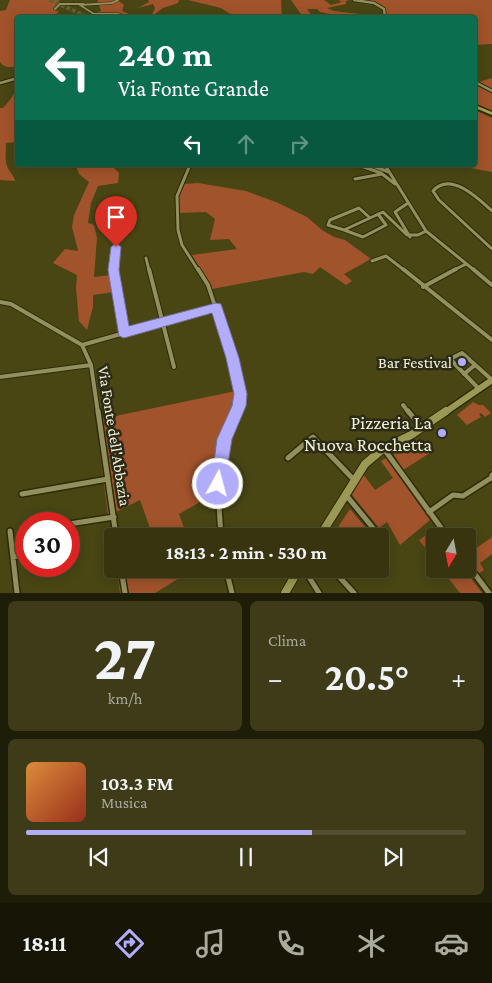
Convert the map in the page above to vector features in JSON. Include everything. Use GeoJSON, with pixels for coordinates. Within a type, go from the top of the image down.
{"type":"FeatureCollection","features":[{"type":"Feature","properties":{"kind":"main road"},"geometry":{"type":"LineString","coordinates":[[477,107],[492,114]]}},
{"type":"Feature","properties":{"kind":"main road"},"geometry":{"type":"LineString","coordinates":[[325,528],[366,464],[384,448],[422,428],[492,380]]}},
{"type":"Feature","properties":{"kind":"main road"},"geometry":{"type":"LineString","coordinates":[[285,593],[294,578]]}},
{"type":"Feature","properties":{"kind":"street"},"geometry":{"type":"LineString","coordinates":[[55,9],[60,4],[109,3],[118,0]]}},
{"type":"Feature","properties":{"kind":"street"},"geometry":{"type":"LineString","coordinates":[[354,0],[379,5],[384,9],[385,15]]}},
{"type":"Feature","properties":{"kind":"street"},"geometry":{"type":"LineString","coordinates":[[86,4],[80,5],[94,14],[121,15]]}},
{"type":"Feature","properties":{"kind":"street"},"geometry":{"type":"LineString","coordinates":[[0,83],[15,79]]}},
{"type":"Feature","properties":{"kind":"street"},"geometry":{"type":"LineString","coordinates":[[477,83],[492,91]]}},
{"type":"Feature","properties":{"kind":"street"},"geometry":{"type":"LineString","coordinates":[[189,167],[177,196],[178,230],[182,245],[208,285],[232,358],[240,394],[239,406],[225,439],[222,456],[218,484],[221,528]]}},
{"type":"Feature","properties":{"kind":"street"},"geometry":{"type":"LineString","coordinates":[[363,167],[382,174],[397,186]]}},
{"type":"Feature","properties":{"kind":"street"},"geometry":{"type":"LineString","coordinates":[[375,167],[388,172]]}},
{"type":"Feature","properties":{"kind":"street"},"geometry":{"type":"LineString","coordinates":[[385,167],[426,231],[492,285]]}},
{"type":"Feature","properties":{"kind":"street"},"geometry":{"type":"LineString","coordinates":[[355,179],[382,174]]}},
{"type":"Feature","properties":{"kind":"street"},"geometry":{"type":"LineString","coordinates":[[492,211],[468,191],[454,185],[441,184],[434,188],[434,195],[492,249]]}},
{"type":"Feature","properties":{"kind":"street"},"geometry":{"type":"LineString","coordinates":[[408,203],[395,212],[410,237]]}},
{"type":"Feature","properties":{"kind":"street"},"geometry":{"type":"LineString","coordinates":[[369,217],[358,208],[328,223],[328,225],[362,237],[386,225],[378,214]]}},
{"type":"Feature","properties":{"kind":"street"},"geometry":{"type":"LineString","coordinates":[[344,230],[383,212],[402,232],[410,237],[417,236],[426,231]]}},
{"type":"Feature","properties":{"kind":"street"},"geometry":{"type":"LineString","coordinates":[[116,247],[114,270],[124,333]]}},
{"type":"Feature","properties":{"kind":"street"},"geometry":{"type":"LineString","coordinates":[[372,261],[386,256],[492,340]]}},
{"type":"Feature","properties":{"kind":"street"},"geometry":{"type":"LineString","coordinates":[[146,258],[174,367]]}},
{"type":"Feature","properties":{"kind":"street"},"geometry":{"type":"LineString","coordinates":[[423,286],[466,264]]}},
{"type":"Feature","properties":{"kind":"street"},"geometry":{"type":"LineString","coordinates":[[0,302],[11,304],[82,345],[216,307]]}},
{"type":"Feature","properties":{"kind":"street","name":"Via Fonte dell'Abbazia"},"geometry":{"type":"LineString","coordinates":[[82,345],[91,365],[115,528]]}},
{"type":"Feature","properties":{"kind":"street"},"geometry":{"type":"LineString","coordinates":[[479,389],[450,360],[462,353],[492,380]]}},
{"type":"Feature","properties":{"kind":"street"},"geometry":{"type":"LineString","coordinates":[[0,377],[91,365]]}},
{"type":"Feature","properties":{"kind":"street"},"geometry":{"type":"LineString","coordinates":[[464,374],[475,365]]}},
{"type":"Feature","properties":{"kind":"street"},"geometry":{"type":"LineString","coordinates":[[403,405],[422,428]]}},
{"type":"Feature","properties":{"kind":"street"},"geometry":{"type":"LineString","coordinates":[[288,458],[313,438],[355,481]]}},
{"type":"Feature","properties":{"kind":"street"},"geometry":{"type":"LineString","coordinates":[[384,448],[441,528]]}},
{"type":"Feature","properties":{"kind":"street"},"geometry":{"type":"LineString","coordinates":[[429,512],[453,495],[463,496],[492,476]]}},
{"type":"Feature","properties":{"kind":"street"},"geometry":{"type":"LineString","coordinates":[[22,494],[108,479]]}},
{"type":"Feature","properties":{"kind":"street"},"geometry":{"type":"LineString","coordinates":[[346,495],[373,528]]}},
{"type":"Feature","properties":{"kind":"street"},"geometry":{"type":"LineString","coordinates":[[80,522],[114,517]]}},
{"type":"Feature","properties":{"kind":"street"},"geometry":{"type":"LineString","coordinates":[[10,531],[17,593]]}},
{"type":"Feature","properties":{"kind":"street"},"geometry":{"type":"LineString","coordinates":[[476,576],[489,593]]}},
{"type":"Feature","properties":{"kind":"street"},"geometry":{"type":"LineString","coordinates":[[122,578],[125,593]]}},
{"type":"Feature","properties":{"kind":"street"},"geometry":{"type":"LineString","coordinates":[[228,578],[232,593]]}},
{"type":"Feature","properties":{"kind":"street"},"geometry":{"type":"LineString","coordinates":[[310,578],[319,593]]}},
{"type":"Feature","properties":{"kind":"street"},"geometry":{"type":"LineString","coordinates":[[340,578],[354,593]]}},
{"type":"Feature","properties":{"kind":"shaded area"},"geometry":{"type":"Polygon","coordinates":[[[10,0],[60,0],[53,9],[59,12],[54,15],[15,15],[15,67],[5,66],[0,62],[0,11],[6,10],[10,0]]]}},
{"type":"Feature","properties":{"kind":"shaded area"},"geometry":{"type":"Polygon","coordinates":[[[98,0],[117,0],[113,3],[119,1],[124,5],[122,11],[131,15],[88,15],[101,11],[99,5],[109,5],[109,3],[97,3],[98,0]]]}},
{"type":"Feature","properties":{"kind":"shaded area"},"geometry":{"type":"Polygon","coordinates":[[[148,0],[179,0],[178,3],[163,8],[154,15],[152,15],[155,8],[153,4],[138,8],[149,2],[148,0]]]}},
{"type":"Feature","properties":{"kind":"shaded area"},"geometry":{"type":"Polygon","coordinates":[[[188,0],[281,0],[282,15],[232,15],[221,8],[188,0]]]}},
{"type":"Feature","properties":{"kind":"shaded area"},"geometry":{"type":"Polygon","coordinates":[[[291,0],[324,0],[331,5],[342,2],[338,0],[349,0],[346,1],[346,4],[327,8],[334,11],[368,15],[335,15],[320,12],[317,9],[307,9],[312,15],[302,15],[291,0]]]}},
{"type":"Feature","properties":{"kind":"shaded area"},"geometry":{"type":"Polygon","coordinates":[[[355,0],[492,0],[492,44],[477,45],[477,15],[386,15],[384,9],[379,5],[355,0]]]}},
{"type":"Feature","properties":{"kind":"shaded area"},"geometry":{"type":"Polygon","coordinates":[[[492,78],[492,89],[490,89],[492,92],[492,113],[477,106],[477,82],[492,78]]]}},
{"type":"Feature","properties":{"kind":"shaded area"},"geometry":{"type":"Polygon","coordinates":[[[15,93],[15,142],[6,143],[6,161],[7,167],[15,181],[0,180],[0,108],[7,104],[15,93]]]}},
{"type":"Feature","properties":{"kind":"shaded area"},"geometry":{"type":"Polygon","coordinates":[[[477,111],[492,118],[492,172],[466,167],[477,167],[477,111]]]}},
{"type":"Feature","properties":{"kind":"shaded area"},"geometry":{"type":"Polygon","coordinates":[[[77,167],[113,167],[119,173],[118,183],[98,186],[91,203],[88,223],[94,225],[97,238],[94,277],[112,275],[114,292],[93,295],[93,307],[87,330],[79,321],[76,288],[77,275],[53,263],[65,249],[78,251],[72,227],[74,215],[89,182],[79,174],[77,167]]]}},
{"type":"Feature","properties":{"kind":"shaded area"},"geometry":{"type":"Polygon","coordinates":[[[198,183],[246,191],[276,202],[307,217],[322,230],[334,237],[345,240],[371,259],[344,274],[352,281],[346,285],[320,267],[313,274],[304,272],[212,289],[192,255],[237,249],[229,239],[210,240],[215,219],[206,212],[179,213],[179,196],[183,184],[198,183]]]}},
{"type":"Feature","properties":{"kind":"shaded area"},"geometry":{"type":"Polygon","coordinates":[[[236,391],[222,439],[216,493],[179,514],[184,528],[150,528],[140,500],[108,516],[96,420],[236,391]]]}},
{"type":"Feature","properties":{"kind":"shaded area"},"geometry":{"type":"Polygon","coordinates":[[[473,402],[483,405],[491,413],[485,417],[481,413],[479,414],[481,417],[467,425],[457,415],[473,402]]]}},
{"type":"Feature","properties":{"kind":"shaded area"},"geometry":{"type":"Polygon","coordinates":[[[419,439],[430,453],[403,470],[393,453],[419,439]]]}},
{"type":"Feature","properties":{"kind":"shaded area"},"geometry":{"type":"Polygon","coordinates":[[[386,458],[430,520],[400,545],[387,522],[379,528],[352,495],[363,474],[375,490],[393,478],[381,461],[386,458]]]}},
{"type":"Feature","properties":{"kind":"shaded area"},"geometry":{"type":"Polygon","coordinates":[[[350,509],[366,528],[337,528],[350,509]]]}},
{"type":"Feature","properties":{"kind":"shaded area"},"geometry":{"type":"Polygon","coordinates":[[[426,535],[426,549],[419,540],[426,535]]]}},
{"type":"Feature","properties":{"kind":"shaded area"},"geometry":{"type":"Polygon","coordinates":[[[492,537],[492,554],[480,563],[484,570],[478,574],[476,571],[476,548],[492,537]]]}},
{"type":"Feature","properties":{"kind":"shaded area"},"geometry":{"type":"Polygon","coordinates":[[[118,578],[179,578],[155,593],[120,593],[118,578]]]}},
{"type":"Feature","properties":{"kind":"shaded area"},"geometry":{"type":"Polygon","coordinates":[[[448,578],[471,578],[482,593],[460,593],[448,578]]]}},
{"type":"Feature","properties":{"kind":"tunnel"},"geometry":{"type":"LineString","coordinates":[[50,0],[83,15]]}},
{"type":"Feature","properties":{"kind":"place","name":"Bar Festival"},"geometry":{"type":"Point","coordinates":[462,362]}},
{"type":"Feature","properties":{"kind":"place","name":"Pizzeria La Nuova Rocchetta"},"geometry":{"type":"Point","coordinates":[442,433]}},
{"type":"Feature","properties":{"kind":"route"},"geometry":{"type":"LineString","coordinates":[[116,247],[115,283],[124,333],[216,307],[232,358],[240,394],[239,406],[225,439],[218,484]]}}]}
